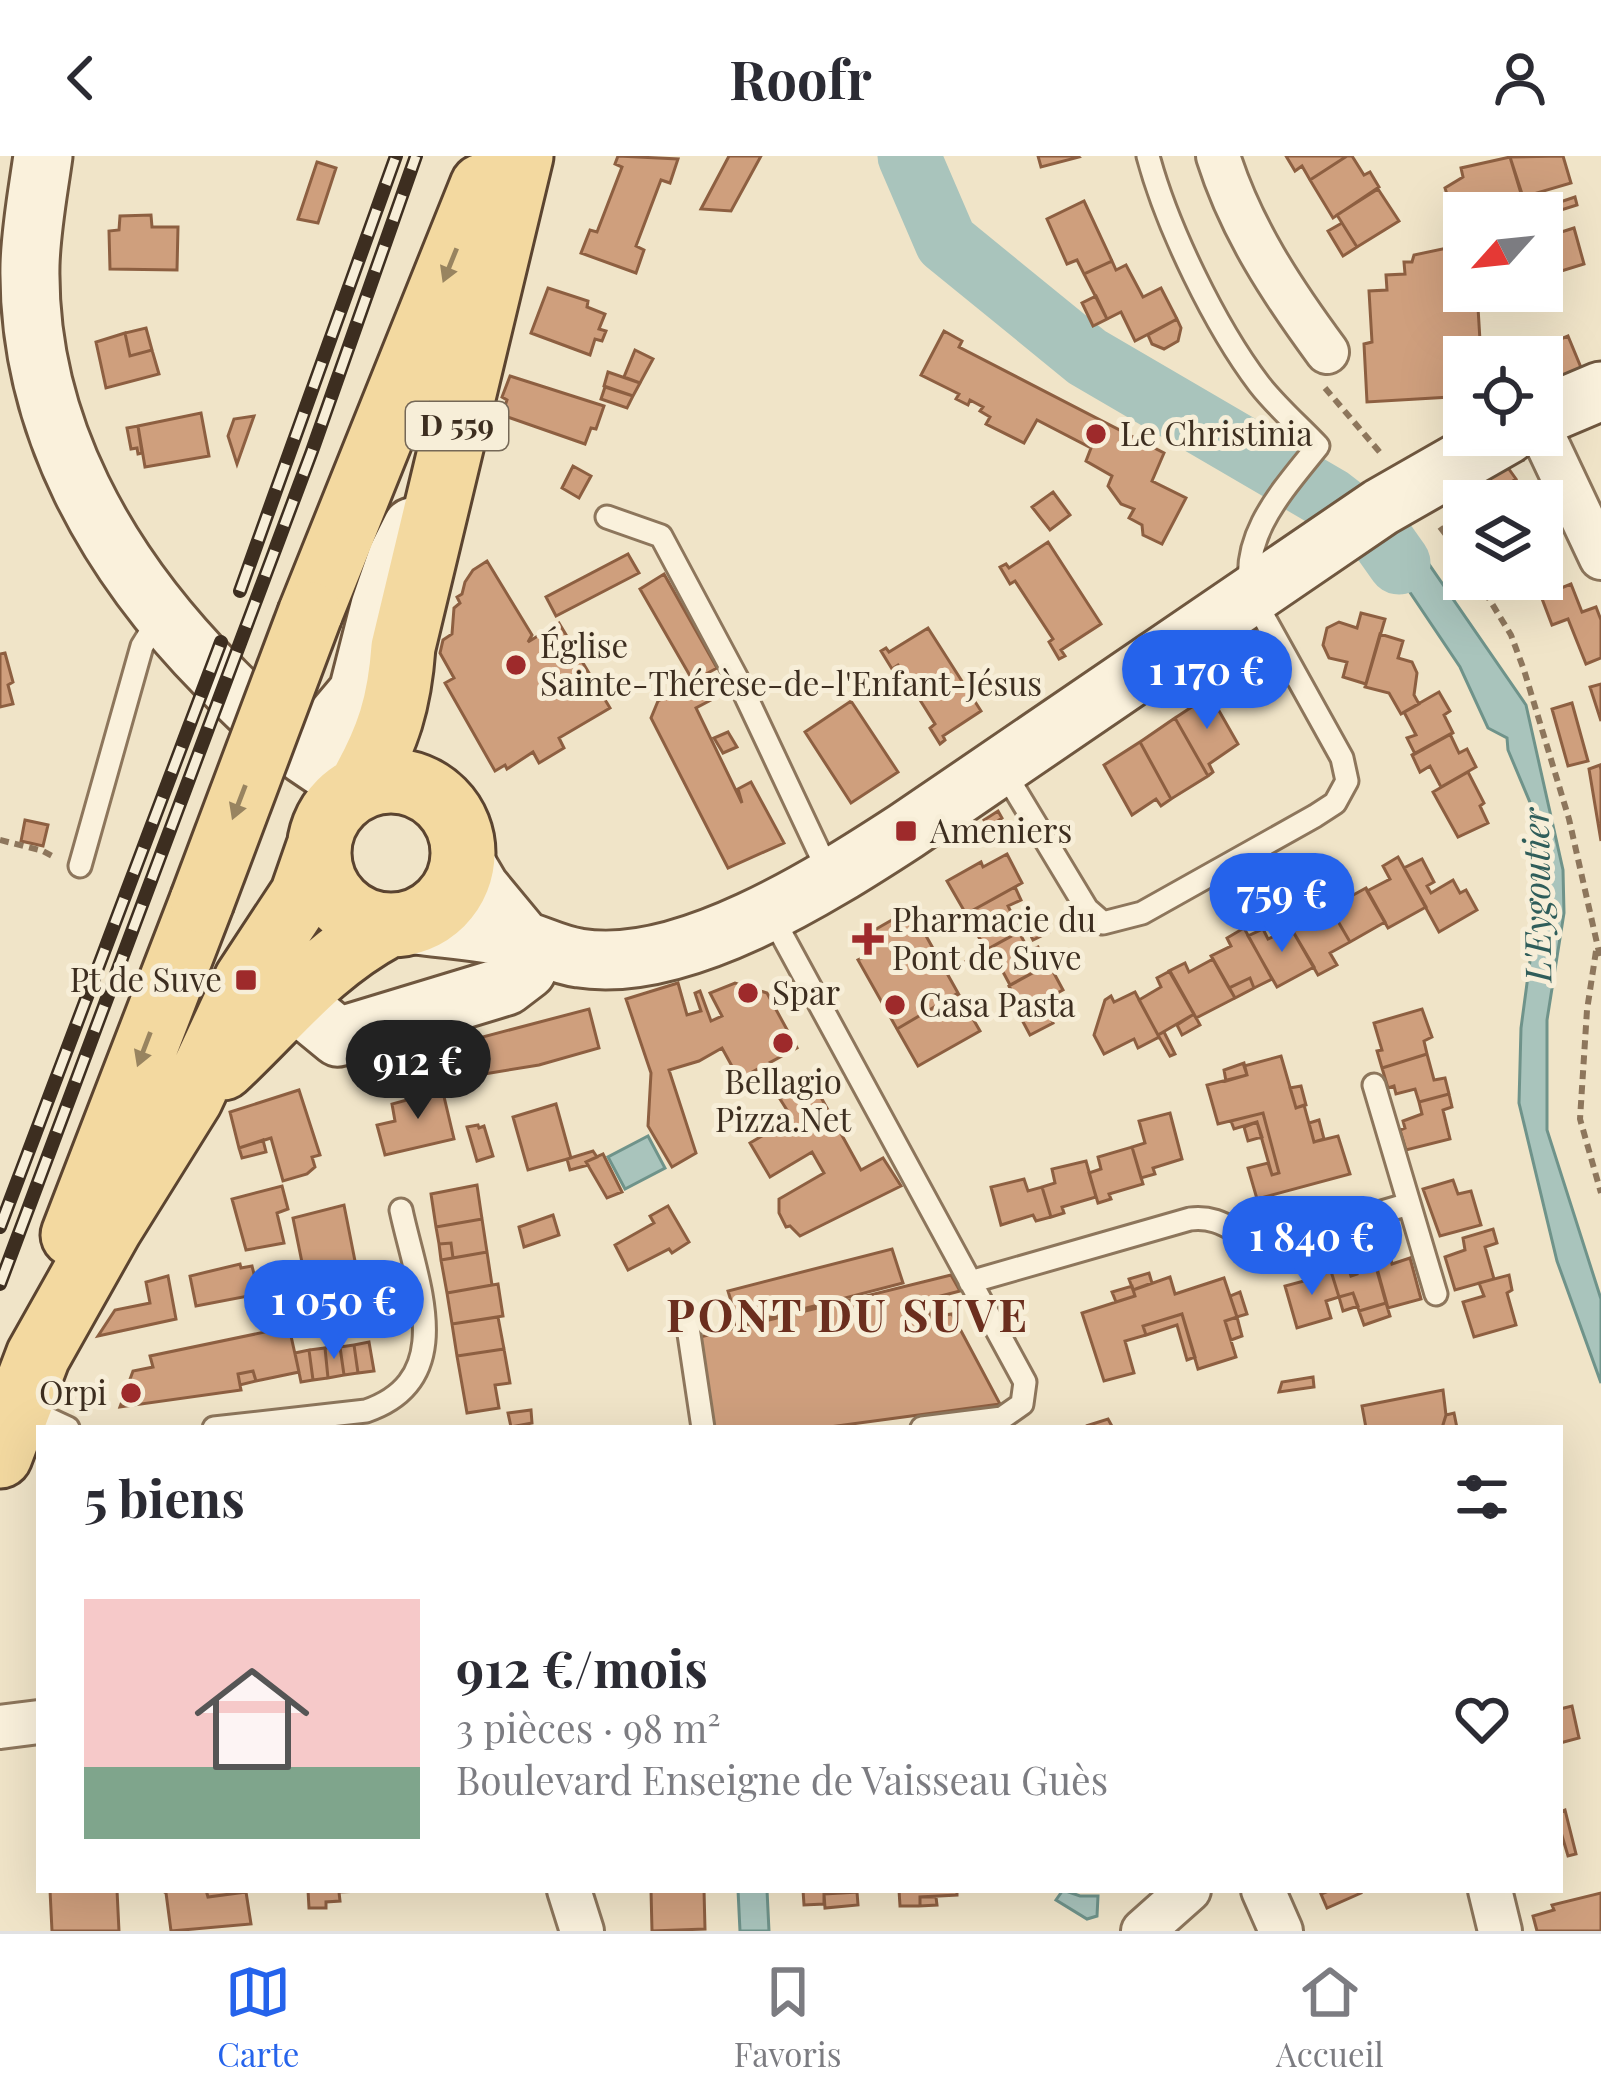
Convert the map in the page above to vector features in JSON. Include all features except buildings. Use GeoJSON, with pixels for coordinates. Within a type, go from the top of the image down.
{"type":"FeatureCollection","features":[{"type":"Feature","properties":{"kind":"main road"},"geometry":{"type":"LineString","coordinates":[[43,156],[16,235],[39,373],[80,488],[108,540],[161,615],[286,745],[360,787]]}},
{"type":"Feature","properties":{"kind":"main road","name":"D 559"},"geometry":{"type":"LineString","coordinates":[[32,1412],[70,1245],[310,614],[494,156]]}},
{"type":"Feature","properties":{"kind":"main road","name":"D 559"},"geometry":{"type":"LineString","coordinates":[[399,697],[403,647],[521,156]]}},
{"type":"Feature","properties":{"kind":"main road"},"geometry":{"type":"LineString","coordinates":[[1563,407],[1601,391]]}},
{"type":"Feature","properties":{"kind":"main road"},"geometry":{"type":"LineString","coordinates":[[286,745],[332,723],[358,692],[397,556],[450,453]]}},
{"type":"Feature","properties":{"kind":"main road"},"geometry":{"type":"LineString","coordinates":[[286,745],[308,802],[320,868],[337,902],[352,914],[530,944],[581,959],[637,958],[711,936],[832,879],[1326,545],[1407,513],[1480,456]]}},
{"type":"Feature","properties":{"kind":"main road"},"geometry":{"type":"LineString","coordinates":[[360,787],[399,697]]}},
{"type":"Feature","properties":{"kind":"main road"},"geometry":{"type":"LineString","coordinates":[[191,1099],[299,988],[353,945],[430,915],[458,881],[461,836],[452,814],[436,796],[399,697]]}},
{"type":"Feature","properties":{"kind":"main road"},"geometry":{"type":"LineString","coordinates":[[32,1412],[110,1228],[191,1099],[246,980],[302,895],[326,819],[360,787],[386,780],[412,784],[436,796]]}},
{"type":"Feature","properties":{"kind":"main road"},"geometry":{"type":"LineString","coordinates":[[299,988],[310,1014],[338,1037],[506,986],[527,970],[530,944],[480,888],[463,860]]}},
{"type":"Feature","properties":{"kind":"street"},"geometry":{"type":"LineString","coordinates":[[1218,156],[1232,199],[1281,290],[1328,352]]}},
{"type":"Feature","properties":{"kind":"street"},"geometry":{"type":"LineString","coordinates":[[1553,456],[1601,558]]}},
{"type":"Feature","properties":{"kind":"street"},"geometry":{"type":"LineString","coordinates":[[0,1727],[36,1722]]}},
{"type":"Feature","properties":{"kind":"street"},"geometry":{"type":"LineString","coordinates":[[569,1893],[582,1931]]}},
{"type":"Feature","properties":{"kind":"street"},"geometry":{"type":"LineString","coordinates":[[1143,1931],[1187,1893]]}},
{"type":"Feature","properties":{"kind":"street"},"geometry":{"type":"LineString","coordinates":[[1264,1893],[1281,1931]]}},
{"type":"Feature","properties":{"kind":"street"},"geometry":{"type":"LineString","coordinates":[[1491,1893],[1500,1931]]}},
{"type":"Feature","properties":{"kind":"lane"},"geometry":{"type":"LineString","coordinates":[[1001,767],[1087,909],[1103,923],[1142,913],[1335,803],[1347,781],[1342,758],[1252,596],[1247,576],[1250,549],[1268,514],[1318,446],[1259,384],[1198,282],[1158,193],[1148,156]]}},
{"type":"Feature","properties":{"kind":"lane"},"geometry":{"type":"LineString","coordinates":[[607,517],[661,536],[740,685],[832,879]]}},
{"type":"Feature","properties":{"kind":"lane"},"geometry":{"type":"LineString","coordinates":[[80,866],[142,646],[161,615]]}},
{"type":"Feature","properties":{"kind":"lane"},"geometry":{"type":"LineString","coordinates":[[769,912],[1025,1382],[1025,1397],[1017,1410],[1002,1418],[946,1425]]}},
{"type":"Feature","properties":{"kind":"lane"},"geometry":{"type":"LineString","coordinates":[[1374,1084],[1436,1294]]}},
{"type":"Feature","properties":{"kind":"lane"},"geometry":{"type":"LineString","coordinates":[[970,1282],[1190,1219],[1220,1220],[1251,1240],[1273,1244],[1409,1204]]}},
{"type":"Feature","properties":{"kind":"lane"},"geometry":{"type":"LineString","coordinates":[[241,1425],[366,1411],[406,1386],[426,1346],[401,1210]]}},
{"type":"Feature","properties":{"kind":"lane"},"geometry":{"type":"LineString","coordinates":[[686,1314],[703,1425]]}},
{"type":"Feature","properties":{"kind":"path"},"geometry":{"type":"LineString","coordinates":[[1407,513],[1443,541]]}},
{"type":"Feature","properties":{"kind":"path"},"geometry":{"type":"LineString","coordinates":[[1490,600],[1511,635],[1524,670],[1569,819],[1601,961]]}},
{"type":"Feature","properties":{"kind":"path"},"geometry":{"type":"LineString","coordinates":[[0,840],[43,851]]}},
{"type":"Feature","properties":{"kind":"path"},"geometry":{"type":"LineString","coordinates":[[1598,942],[1587,1010],[1580,1119],[1601,1193]]}},
{"type":"Feature","properties":{"kind":"water","name":"L'Eygoutier"},"geometry":{"type":"Polygon","coordinates":[[[1398,529],[1443,585],[1443,600],[1454,600],[1526,705],[1563,870],[1564,913],[1547,1020],[1547,1130],[1601,1299],[1601,1383],[1557,1261],[1519,1103],[1521,1028],[1541,879],[1534,812],[1507,738],[1488,728],[1460,667],[1405,585],[1361,553],[1398,529]]]}},
{"type":"Feature","properties":{"kind":"water"},"geometry":{"type":"Polygon","coordinates":[[[648,1136],[665,1168],[625,1189],[608,1157],[648,1136]]]}},
{"type":"Feature","properties":{"kind":"water"},"geometry":{"type":"Polygon","coordinates":[[[738,1893],[767,1893],[769,1931],[740,1931],[738,1893]]]}},
{"type":"Feature","properties":{"kind":"water"},"geometry":{"type":"Polygon","coordinates":[[[1061,1893],[1098,1896],[1097,1916],[1087,1919],[1056,1900],[1061,1893]]]}},
{"type":"Feature","properties":{"kind":"waterway","name":"L'Eygoutier"},"geometry":{"type":"LineString","coordinates":[[909,156],[946,242],[1087,357],[1330,499],[1382,539],[1399,563]]}},
{"type":"Feature","properties":{"kind":"railway"},"geometry":{"type":"LineString","coordinates":[[240,591],[396,156]]}},
{"type":"Feature","properties":{"kind":"railway"},"geometry":{"type":"LineString","coordinates":[[0,1284],[312,451],[416,156]]}},
{"type":"Feature","properties":{"kind":"railway"},"geometry":{"type":"LineString","coordinates":[[0,1227],[221,642]]}},
{"type":"Feature","properties":{"kind":"place","name":"Le Christinia"},"geometry":{"type":"Point","coordinates":[1096,434]}},
{"type":"Feature","properties":{"kind":"place","name":"Église Sainte-Thérèse-de-l'Enfant-Jésus"},"geometry":{"type":"Point","coordinates":[516,665]}},
{"type":"Feature","properties":{"kind":"place","name":"Ameniers"},"geometry":{"type":"Point","coordinates":[906,831]}},
{"type":"Feature","properties":{"kind":"place","name":"Pharmacie du Pont de Suve"},"geometry":{"type":"Point","coordinates":[868,939]}},
{"type":"Feature","properties":{"kind":"place","name":"Pt de Suve"},"geometry":{"type":"Point","coordinates":[246,980]}},
{"type":"Feature","properties":{"kind":"place","name":"Spar"},"geometry":{"type":"Point","coordinates":[748,993]}},
{"type":"Feature","properties":{"kind":"place","name":"Casa Pasta"},"geometry":{"type":"Point","coordinates":[895,1005]}},
{"type":"Feature","properties":{"kind":"place","name":"Bellagio Pizza.Net"},"geometry":{"type":"Point","coordinates":[783,1043]}},
{"type":"Feature","properties":{"kind":"place","name":"Orpi"},"geometry":{"type":"Point","coordinates":[131,1393]}},
{"type":"Feature","properties":{"kind":"district","name":"PONT DU SUVE"},"geometry":{"type":"Point","coordinates":[848,1316]}}]}
